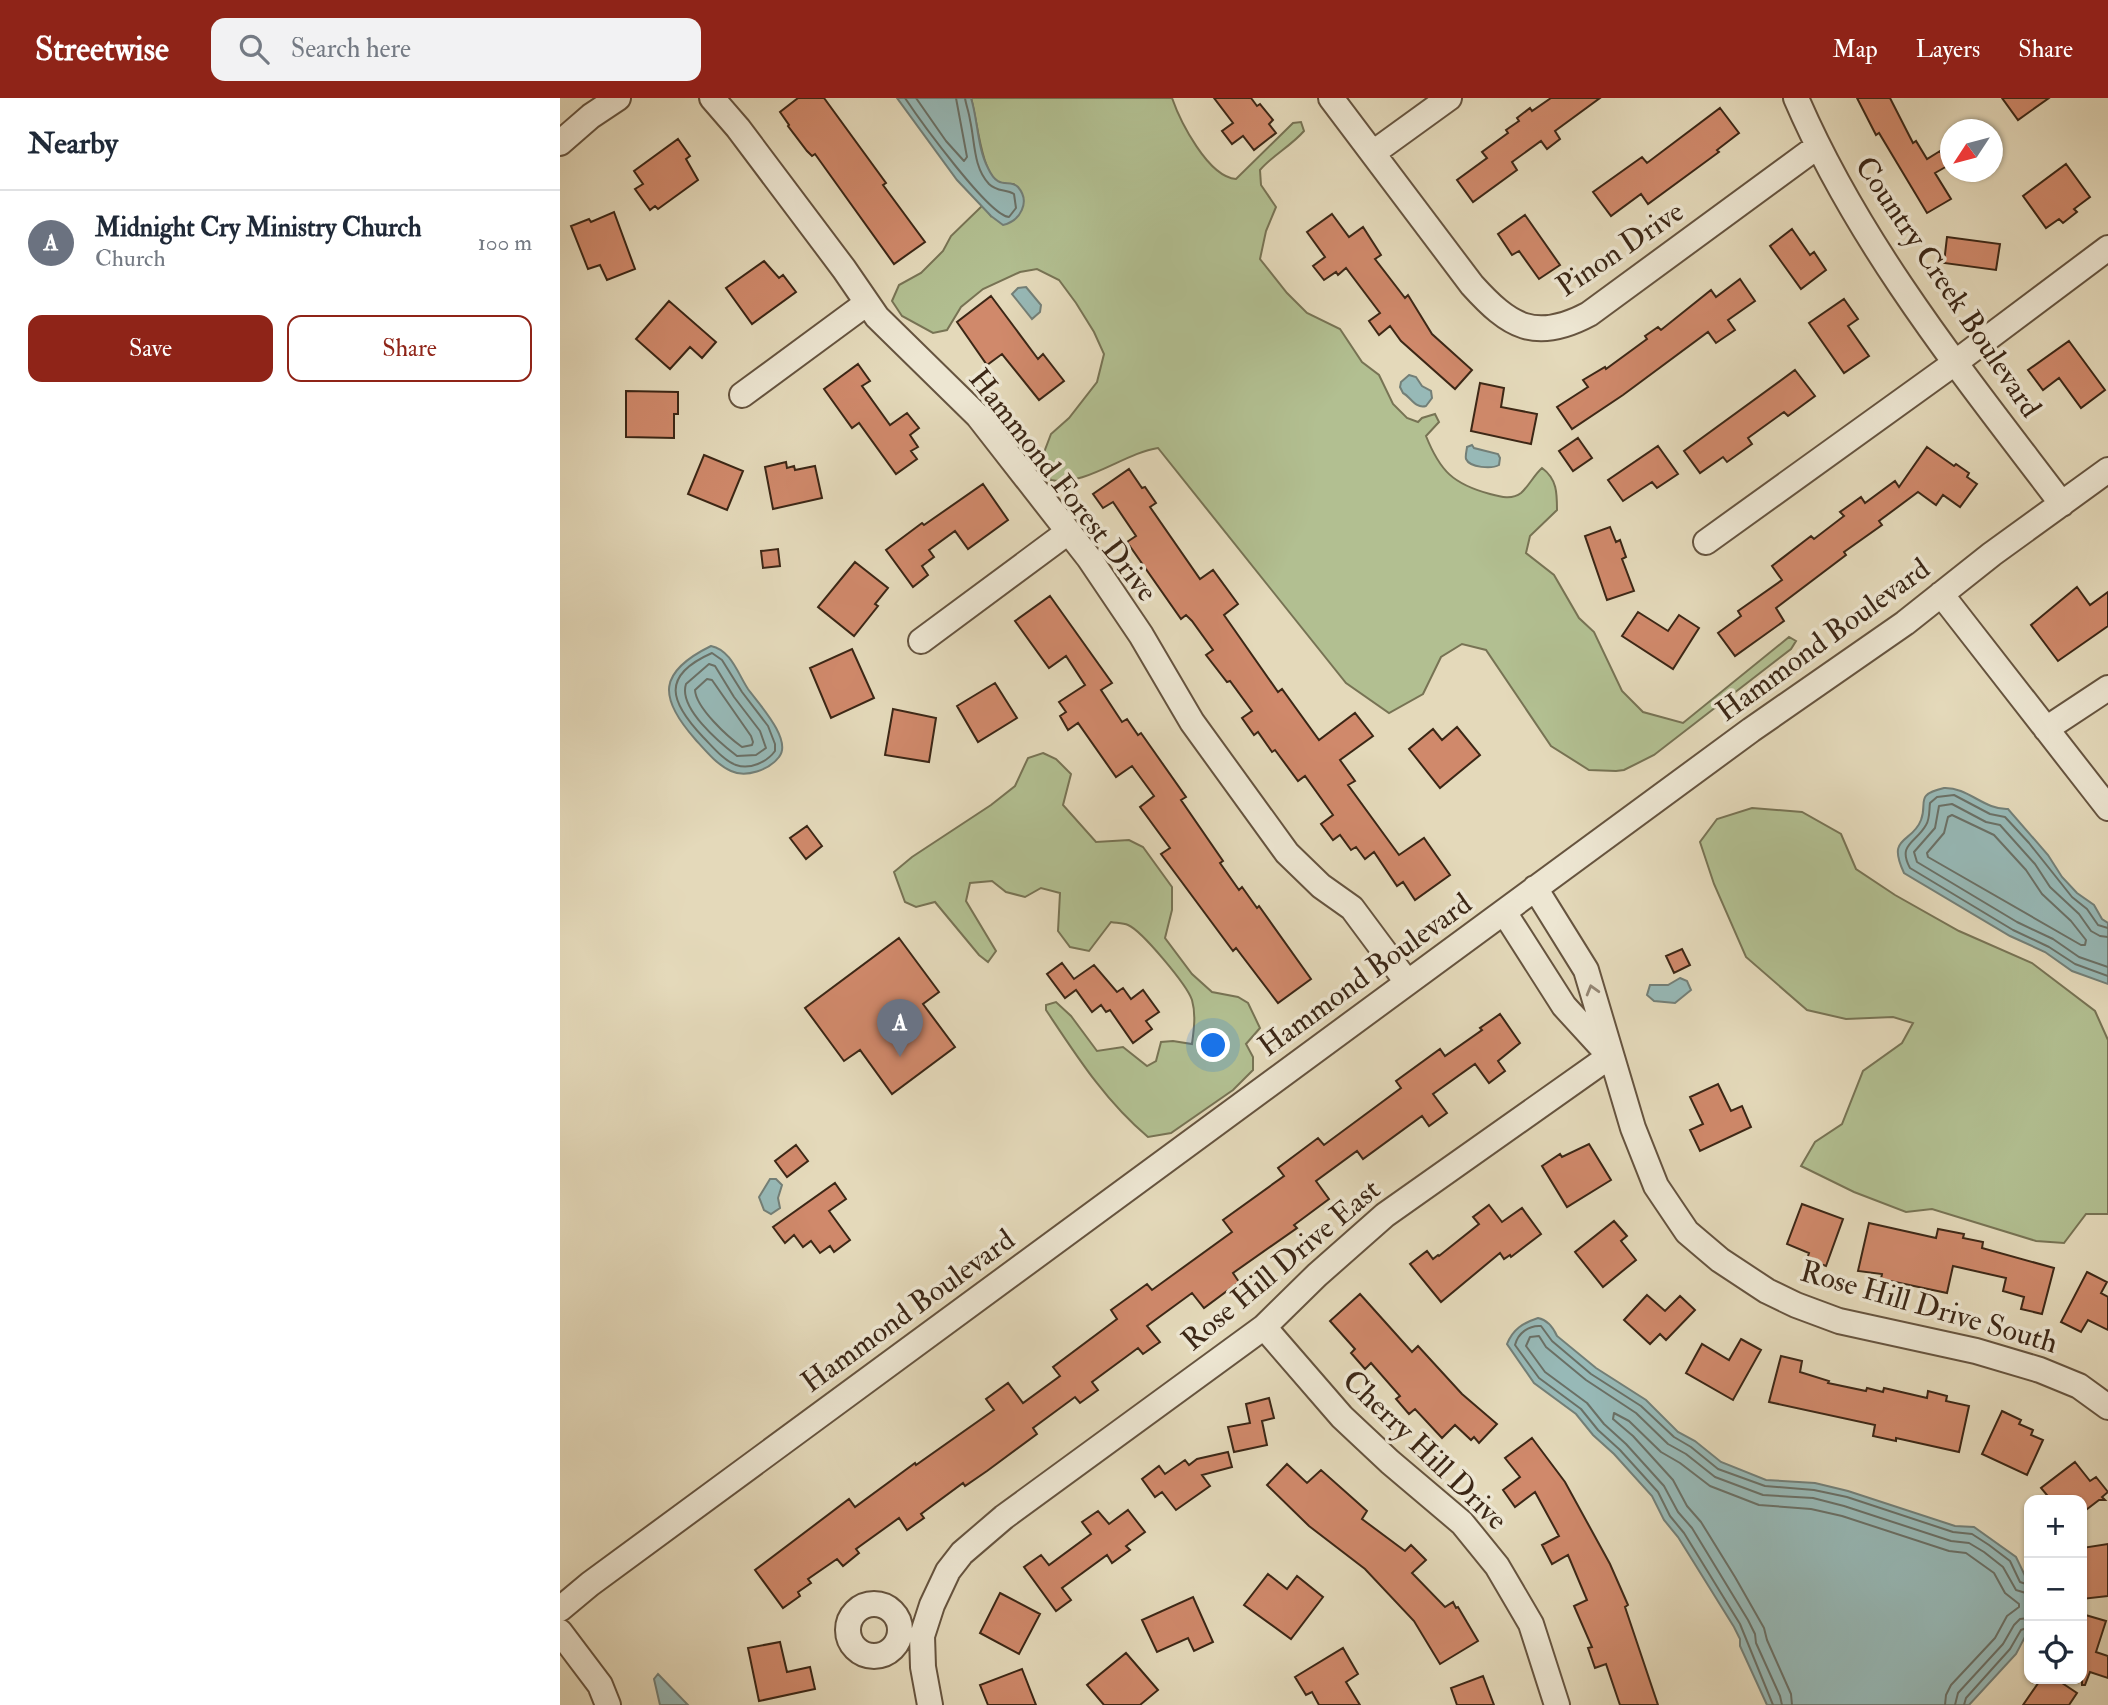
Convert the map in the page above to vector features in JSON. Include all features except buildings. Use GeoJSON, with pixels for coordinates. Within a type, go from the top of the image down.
{"type":"FeatureCollection","features":[{"type":"Feature","properties":{"kind":"street"},"geometry":{"type":"LineString","coordinates":[[560,143],[591,116],[618,98]]}},
{"type":"Feature","properties":{"kind":"street","name":"Hammond Forest Drive"},"geometry":{"type":"LineString","coordinates":[[712,98],[779,182],[877,317],[978,416],[1089,558],[1141,635],[1192,722],[1287,853],[1321,886],[1352,908],[1408,982]]}},
{"type":"Feature","properties":{"kind":"street","name":"Pinon Drive"},"geometry":{"type":"LineString","coordinates":[[1331,98],[1472,285],[1496,312],[1515,324],[1545,328],[1572,323],[1589,314],[1818,146]]}},
{"type":"Feature","properties":{"kind":"street"},"geometry":{"type":"LineString","coordinates":[[1373,153],[1449,98]]}},
{"type":"Feature","properties":{"kind":"street","name":"Country Creek Boulevard"},"geometry":{"type":"LineString","coordinates":[[1796,98],[1832,175],[1872,241],[1956,362],[2062,504]]}},
{"type":"Feature","properties":{"kind":"street"},"geometry":{"type":"LineString","coordinates":[[1706,542],[1956,362],[2108,248]]}},
{"type":"Feature","properties":{"kind":"street"},"geometry":{"type":"LineString","coordinates":[[742,396],[867,303]]}},
{"type":"Feature","properties":{"kind":"street","name":"Hammond Boulevard"},"geometry":{"type":"LineString","coordinates":[[560,1609],[590,1584],[1535,888],[1751,730],[1905,623],[2108,470]]}},
{"type":"Feature","properties":{"kind":"street"},"geometry":{"type":"LineString","coordinates":[[921,641],[1068,533]]}},
{"type":"Feature","properties":{"kind":"street"},"geometry":{"type":"LineString","coordinates":[[1941,594],[2108,808]]}},
{"type":"Feature","properties":{"kind":"street"},"geometry":{"type":"LineString","coordinates":[[2046,729],[2108,688]]}},
{"type":"Feature","properties":{"kind":"street","name":"Rose Hill Drive South"},"geometry":{"type":"LineString","coordinates":[[1535,888],[1586,970],[1633,1128],[1656,1186],[1687,1232],[1720,1261],[1767,1291],[1796,1305],[1839,1321],[1976,1351],[2040,1370],[2079,1386],[2108,1406]]}},
{"type":"Feature","properties":{"kind":"street","name":"Rose Hill Drive South"},"geometry":{"type":"LineString","coordinates":[[1504,912],[1564,1006],[1610,1056]]}},
{"type":"Feature","properties":{"kind":"street","name":"Rose Hill Drive East"},"geometry":{"type":"LineString","coordinates":[[930,1705],[923,1667],[911,1635],[932,1605],[948,1571],[962,1553],[1004,1517],[1264,1327],[1317,1275],[1385,1215],[1610,1056]]}},
{"type":"Feature","properties":{"kind":"street","name":"Cherry Hill Drive"},"geometry":{"type":"LineString","coordinates":[[1264,1327],[1342,1417],[1462,1523],[1497,1566],[1531,1624],[1557,1705]]}},
{"type":"Feature","properties":{"kind":"street"},"geometry":{"type":"LineString","coordinates":[[560,1632],[600,1685],[608,1705]]}},
{"type":"Feature","properties":{"kind":"green space"},"geometry":{"type":"Polygon","coordinates":[[[971,98],[1172,98],[1188,133],[1206,159],[1215,169],[1236,179],[1293,123],[1301,122],[1304,131],[1260,170],[1261,185],[1276,207],[1266,231],[1260,259],[1307,313],[1340,329],[1362,362],[1379,375],[1393,404],[1407,418],[1418,422],[1435,414],[1439,422],[1426,436],[1443,467],[1457,480],[1477,490],[1510,497],[1521,493],[1542,468],[1547,472],[1555,487],[1557,510],[1530,536],[1526,553],[1554,575],[1579,618],[1594,632],[1622,691],[1643,712],[1683,723],[1789,637],[1796,641],[1791,649],[1654,755],[1624,770],[1589,770],[1551,746],[1486,650],[1462,644],[1441,657],[1423,694],[1389,713],[1346,683],[1158,448],[1077,479],[1051,480],[1040,463],[1051,434],[1069,418],[1097,382],[1104,354],[1094,332],[1059,280],[1037,269],[1020,272],[983,289],[961,307],[947,330],[933,333],[902,316],[892,301],[899,285],[921,273],[943,251],[951,236],[983,205],[991,216],[1013,184],[1001,184],[989,170],[984,159],[971,98]]]}},
{"type":"Feature","properties":{"kind":"green space"},"geometry":{"type":"Polygon","coordinates":[[[1043,753],[1056,759],[1071,774],[1063,805],[1096,842],[1129,840],[1143,847],[1172,887],[1172,910],[1165,938],[1192,974],[1212,992],[1238,997],[1248,1003],[1260,1028],[1246,1044],[1253,1057],[1253,1070],[1233,1090],[1171,1133],[1148,1137],[1133,1123],[1092,1077],[1046,1010],[1046,1005],[1056,1002],[1071,1016],[1097,1051],[1123,1047],[1147,1066],[1156,1061],[1161,1042],[1192,1044],[1192,1000],[1173,971],[1135,929],[1111,922],[1089,951],[1070,947],[1058,931],[1060,893],[1041,888],[1025,897],[1006,892],[992,881],[970,883],[966,901],[996,951],[988,962],[979,955],[935,902],[916,907],[905,902],[894,872],[1015,786],[1028,758],[1043,753]]]}},
{"type":"Feature","properties":{"kind":"green space"},"geometry":{"type":"Polygon","coordinates":[[[1752,808],[1802,812],[1841,834],[1856,869],[1895,895],[1959,931],[2032,963],[2095,1011],[2108,1040],[2108,1214],[2086,1214],[2064,1243],[2036,1241],[1932,1209],[1906,1212],[1854,1192],[1801,1166],[1815,1142],[1842,1124],[1863,1071],[1902,1043],[1913,1023],[1893,1017],[1846,1019],[1807,1010],[1746,957],[1714,884],[1700,842],[1717,819],[1752,808]]]}},
{"type":"Feature","properties":{"kind":"water"},"geometry":{"type":"Polygon","coordinates":[[[897,98],[971,98],[988,168],[996,180],[1015,185],[1022,193],[1024,199],[1019,215],[1003,225],[991,216],[957,180],[897,98]]]}},
{"type":"Feature","properties":{"kind":"water"},"geometry":{"type":"Polygon","coordinates":[[[1026,287],[1041,305],[1040,312],[1032,319],[1012,294],[1018,288],[1026,287]]]}},
{"type":"Feature","properties":{"kind":"water"},"geometry":{"type":"Polygon","coordinates":[[[1409,375],[1416,377],[1422,386],[1431,391],[1432,398],[1426,406],[1416,404],[1403,393],[1401,382],[1409,375]]]}},
{"type":"Feature","properties":{"kind":"water"},"geometry":{"type":"Polygon","coordinates":[[[1472,445],[1474,448],[1498,454],[1499,465],[1481,467],[1468,462],[1467,447],[1472,445]]]}},
{"type":"Feature","properties":{"kind":"water"},"geometry":{"type":"Polygon","coordinates":[[[711,646],[729,657],[778,732],[782,750],[775,762],[763,769],[743,774],[726,768],[695,739],[674,710],[669,686],[673,676],[681,666],[711,646]]]}},
{"type":"Feature","properties":{"kind":"water"},"geometry":{"type":"Polygon","coordinates":[[[1944,788],[1961,791],[1991,806],[2008,809],[2048,855],[2062,877],[2077,893],[2094,905],[2102,919],[2108,923],[2108,984],[2072,971],[2045,952],[2010,936],[1904,873],[1899,861],[1899,846],[1917,828],[1923,814],[1925,796],[1944,788]]]}},
{"type":"Feature","properties":{"kind":"water"},"geometry":{"type":"Polygon","coordinates":[[[1680,978],[1687,981],[1691,990],[1675,1003],[1654,1001],[1647,995],[1650,985],[1668,985],[1680,978]]]}},
{"type":"Feature","properties":{"kind":"water"},"geometry":{"type":"Polygon","coordinates":[[[770,1179],[776,1179],[782,1185],[778,1198],[780,1208],[771,1214],[764,1210],[759,1197],[770,1179]]]}},
{"type":"Feature","properties":{"kind":"water"},"geometry":{"type":"Polygon","coordinates":[[[1538,1318],[1547,1322],[1557,1336],[1596,1368],[1646,1400],[1678,1432],[1695,1441],[1721,1462],[1766,1480],[1815,1483],[1955,1526],[1974,1527],[2016,1557],[2024,1574],[2024,1639],[2016,1654],[1969,1705],[1767,1705],[1734,1627],[1678,1537],[1664,1520],[1652,1496],[1576,1414],[1534,1383],[1507,1344],[1512,1334],[1538,1318]]]}},
{"type":"Feature","properties":{"kind":"water"},"geometry":{"type":"Polygon","coordinates":[[[658,1674],[688,1705],[660,1705],[654,1679],[658,1674]]]}},
{"type":"Feature","properties":{"kind":"place","name":"Midnight Cry Ministry Church"},"geometry":{"type":"Point","coordinates":[900,1057]}}]}
